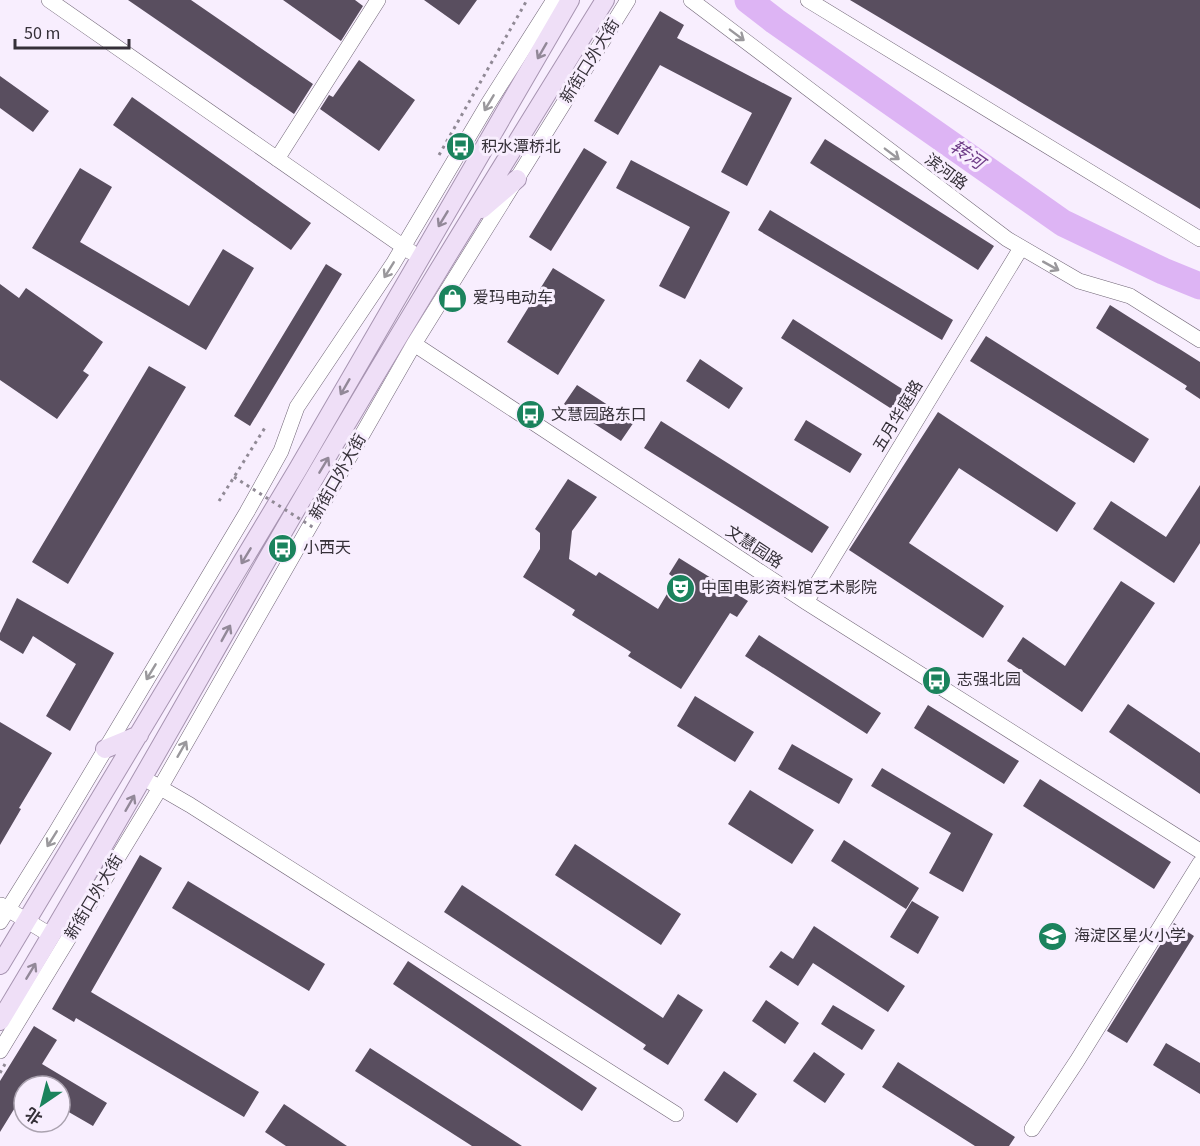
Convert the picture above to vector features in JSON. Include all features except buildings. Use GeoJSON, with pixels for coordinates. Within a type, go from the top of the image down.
{"type":"FeatureCollection","features":[{"type":"Feature","properties":{"kind":"main road"},"geometry":{"type":"LineString","coordinates":[[0,965],[298,469],[480,159],[570,0]]}},
{"type":"Feature","properties":{"kind":"main road","name":"新街口外大街"},"geometry":{"type":"LineString","coordinates":[[0,1021],[144,778],[273,550],[469,219],[605,0]]}},
{"type":"Feature","properties":{"kind":"main road"},"geometry":{"type":"LineString","coordinates":[[469,219],[517,179]]}},
{"type":"Feature","properties":{"kind":"main road"},"geometry":{"type":"LineString","coordinates":[[105,750],[139,735]]}},
{"type":"Feature","properties":{"kind":"street"},"geometry":{"type":"LineString","coordinates":[[49,0],[420,258]]}},
{"type":"Feature","properties":{"kind":"street"},"geometry":{"type":"LineString","coordinates":[[277,159],[378,0]]}},
{"type":"Feature","properties":{"kind":"street"},"geometry":{"type":"LineString","coordinates":[[52,936],[27,921],[3,912],[105,750],[247,512],[281,452],[297,407],[404,247],[488,104],[554,0]]}},
{"type":"Feature","properties":{"kind":"street","name":"新街口外大街"},"geometry":{"type":"LineString","coordinates":[[0,1051],[160,788],[414,344],[628,0]]}},
{"type":"Feature","properties":{"kind":"street","name":"滨河路"},"geometry":{"type":"LineString","coordinates":[[690,0],[957,203],[1020,248],[1079,281],[1130,296],[1200,340]]}},
{"type":"Feature","properties":{"kind":"street"},"geometry":{"type":"LineString","coordinates":[[808,0],[1200,239]]}},
{"type":"Feature","properties":{"kind":"street","name":"五月华庭路"},"geometry":{"type":"LineString","coordinates":[[806,602],[1020,248]]}},
{"type":"Feature","properties":{"kind":"street","name":"文慧园路"},"geometry":{"type":"LineString","coordinates":[[414,344],[806,602],[1200,851]]}},
{"type":"Feature","properties":{"kind":"street"},"geometry":{"type":"LineString","coordinates":[[144,778],[190,804],[676,1114]]}},
{"type":"Feature","properties":{"kind":"street"},"geometry":{"type":"LineString","coordinates":[[1032,1129],[1200,863]]}},
{"type":"Feature","properties":{"kind":"path"},"geometry":{"type":"LineString","coordinates":[[438,155],[527,0]]}},
{"type":"Feature","properties":{"kind":"path"},"geometry":{"type":"LineString","coordinates":[[219,501],[266,426]]}},
{"type":"Feature","properties":{"kind":"path"},"geometry":{"type":"LineString","coordinates":[[234,477],[314,528]]}},
{"type":"Feature","properties":{"kind":"waterway","name":"转河"},"geometry":{"type":"LineString","coordinates":[[748,0],[1063,223],[1163,271],[1200,286]]}},
{"type":"Feature","properties":{"kind":"place","name":"积水潭桥北"},"geometry":{"type":"Point","coordinates":[460,147]}},
{"type":"Feature","properties":{"kind":"place","name":"爱玛电动车"},"geometry":{"type":"Point","coordinates":[452,298]}},
{"type":"Feature","properties":{"kind":"place","name":"文慧园路东口"},"geometry":{"type":"Point","coordinates":[530,415]}},
{"type":"Feature","properties":{"kind":"place","name":"小西天"},"geometry":{"type":"Point","coordinates":[282,548]}},
{"type":"Feature","properties":{"kind":"place","name":"中国电影资料馆艺术影院"},"geometry":{"type":"Point","coordinates":[680,588]}},
{"type":"Feature","properties":{"kind":"place","name":"志强北园"},"geometry":{"type":"Point","coordinates":[936,680]}},
{"type":"Feature","properties":{"kind":"place","name":"海淀区星火小学"},"geometry":{"type":"Point","coordinates":[1053,936]}}]}
